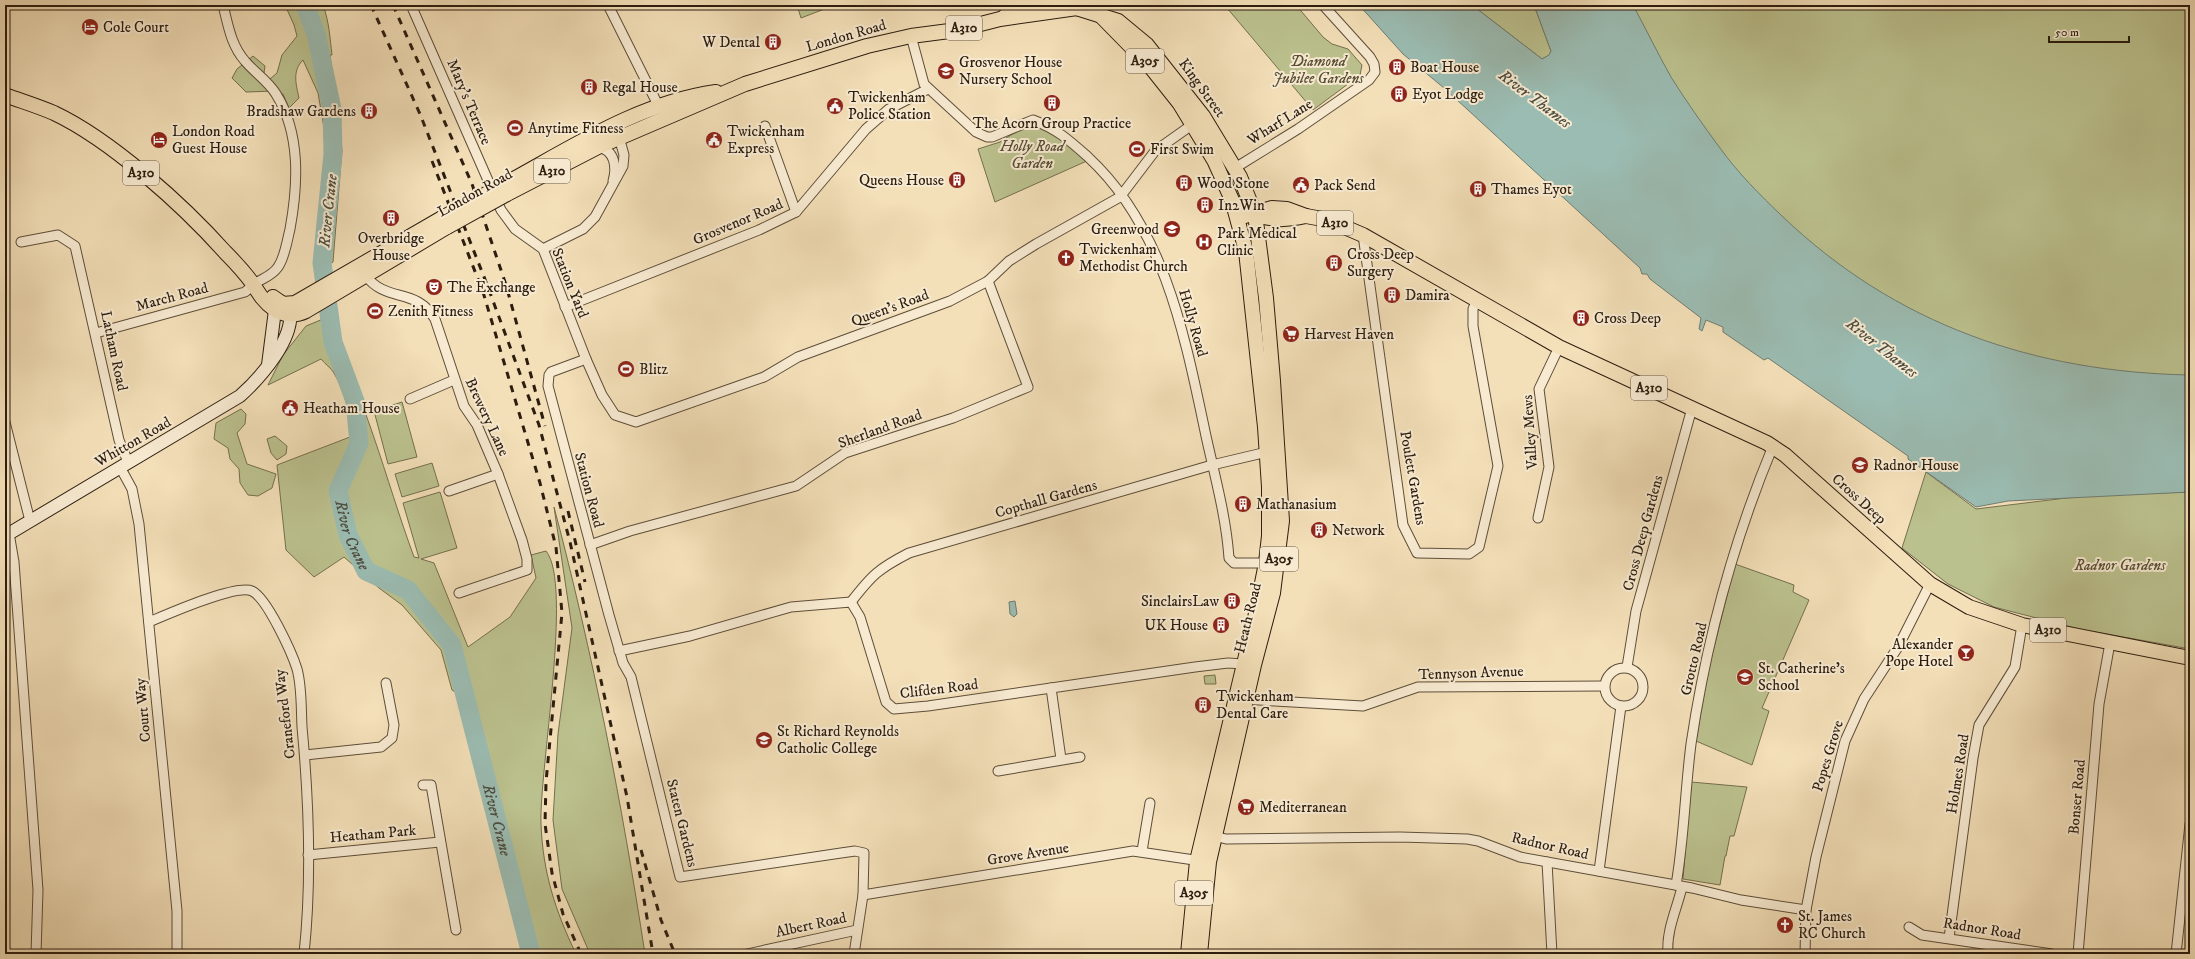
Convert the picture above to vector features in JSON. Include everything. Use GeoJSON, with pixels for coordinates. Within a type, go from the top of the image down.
{"type":"FeatureCollection","features":[{"type":"Feature","properties":{"kind":"main road","name":"London Road"},"geometry":{"type":"LineString","coordinates":[[1000,19],[1024,5]]}},
{"type":"Feature","properties":{"kind":"main road","name":"London Road"},"geometry":{"type":"LineString","coordinates":[[283,308],[302,312],[319,296],[444,223],[616,131],[693,96],[728,90],[848,51],[911,36],[957,30],[1000,19],[1072,6],[1101,10]]}},
{"type":"Feature","properties":{"kind":"main road","name":"King Street"},"geometry":{"type":"LineString","coordinates":[[1101,10],[1124,25],[1147,45],[1198,120],[1235,168],[1245,187],[1255,214]]}},
{"type":"Feature","properties":{"kind":"main road","name":"A310"},"geometry":{"type":"LineString","coordinates":[[5,95],[53,112],[96,139],[162,191],[226,252],[253,284],[262,288],[283,308]]}},
{"type":"Feature","properties":{"kind":"main road","name":"King Street"},"geometry":{"type":"LineString","coordinates":[[1198,120],[1238,218]]}},
{"type":"Feature","properties":{"kind":"main road","name":"London Road"},"geometry":{"type":"LineString","coordinates":[[505,190],[598,147],[616,131]]}},
{"type":"Feature","properties":{"kind":"main road","name":"Cross Deep"},"geometry":{"type":"LineString","coordinates":[[1238,218],[1255,214],[1267,218],[1284,220],[1306,216],[1328,220],[1363,235],[1559,347],[1774,446],[1930,584],[1969,607],[2022,625],[2190,658]]}},
{"type":"Feature","properties":{"kind":"main road","name":"Heath Road"},"geometry":{"type":"LineString","coordinates":[[1188,954],[1203,861],[1240,699],[1273,593],[1269,536],[1269,487],[1273,451],[1266,298],[1255,214]]}},
{"type":"Feature","properties":{"kind":"main road","name":"Heath Road"},"geometry":{"type":"LineString","coordinates":[[1238,218],[1246,251],[1273,451]]}},
{"type":"Feature","properties":{"kind":"main road","name":"Whitton Road"},"geometry":{"type":"LineString","coordinates":[[7,535],[228,405],[253,385],[282,344],[288,328],[283,308]]}},
{"type":"Feature","properties":{"kind":"main road","name":"Heath Road"},"geometry":{"type":"LineString","coordinates":[[1240,699],[1243,664],[1272,563]]}},
{"type":"Feature","properties":{"kind":"main road","name":"Heath Road"},"geometry":{"type":"LineString","coordinates":[[1200,954],[1203,861]]}},
{"type":"Feature","properties":{"kind":"street","name":"March Road"},"geometry":{"type":"LineString","coordinates":[[96,333],[241,293],[274,272],[282,258],[295,199],[294,142],[289,123],[276,93],[244,60],[236,48],[230,36],[223,5]]}},
{"type":"Feature","properties":{"kind":"street","name":"Mary's Terrace"},"geometry":{"type":"LineString","coordinates":[[411,5],[500,210]]}},
{"type":"Feature","properties":{"kind":"street"},"geometry":{"type":"LineString","coordinates":[[608,5],[660,112]]}},
{"type":"Feature","properties":{"kind":"street","name":"Wharf Lane"},"geometry":{"type":"LineString","coordinates":[[1235,168],[1298,129],[1369,80],[1375,69],[1370,57],[1323,5]]}},
{"type":"Feature","properties":{"kind":"street","name":"Holly Road"},"geometry":{"type":"LineString","coordinates":[[911,36],[924,84],[976,132],[987,137],[996,136],[1033,120],[1052,127],[1102,170],[1123,195],[1151,242],[1172,297],[1187,350],[1227,530],[1230,562],[1272,563]]}},
{"type":"Feature","properties":{"kind":"street","name":"Grosvenor Road"},"geometry":{"type":"LineString","coordinates":[[565,307],[754,232],[796,212],[866,129],[889,109],[928,89]]}},
{"type":"Feature","properties":{"kind":"street","name":"Queen's Road"},"geometry":{"type":"LineString","coordinates":[[586,359],[602,395],[615,415],[636,422],[764,377],[798,357],[950,302],[988,281],[1009,261],[1123,195],[1142,166],[1155,151],[1198,120]]}},
{"type":"Feature","properties":{"kind":"street"},"geometry":{"type":"LineString","coordinates":[[765,126],[796,212]]}},
{"type":"Feature","properties":{"kind":"street"},"geometry":{"type":"LineString","coordinates":[[543,249],[590,223],[624,166],[624,155],[616,131]]}},
{"type":"Feature","properties":{"kind":"street"},"geometry":{"type":"LineString","coordinates":[[598,147],[608,150],[614,162],[615,170],[611,186]]}},
{"type":"Feature","properties":{"kind":"street","name":"Station Yard"},"geometry":{"type":"LineString","coordinates":[[500,210],[515,229],[543,249],[586,359]]}},
{"type":"Feature","properties":{"kind":"street","name":"Latham Road"},"geometry":{"type":"LineString","coordinates":[[21,242],[58,235],[75,246],[96,333],[124,465]]}},
{"type":"Feature","properties":{"kind":"street","name":"Poulett Gardens"},"geometry":{"type":"LineString","coordinates":[[1363,235],[1404,525],[1417,553],[1469,554],[1479,547],[1498,466],[1473,326],[1473,309],[1477,299]]}},
{"type":"Feature","properties":{"kind":"street","name":"Brewery Lane"},"geometry":{"type":"LineString","coordinates":[[356,275],[391,295],[410,297],[428,308],[435,319],[454,380],[464,406],[477,425],[498,474],[522,540],[527,559],[526,570],[459,594]]}},
{"type":"Feature","properties":{"kind":"street","name":"Sherland Road"},"geometry":{"type":"LineString","coordinates":[[590,545],[630,531],[796,486],[845,453],[952,418],[1028,387],[988,281]]}},
{"type":"Feature","properties":{"kind":"street","name":"Valley Mews"},"geometry":{"type":"LineString","coordinates":[[1538,518],[1548,467],[1539,389],[1559,347]]}},
{"type":"Feature","properties":{"kind":"street","name":"Station Road"},"geometry":{"type":"LineString","coordinates":[[586,359],[551,372],[548,380],[560,437],[619,650]]}},
{"type":"Feature","properties":{"kind":"street"},"geometry":{"type":"LineString","coordinates":[[410,399],[454,380]]}},
{"type":"Feature","properties":{"kind":"street","name":"Cross Deep Gardens"},"geometry":{"type":"LineString","coordinates":[[1627,667],[1636,611],[1692,408]]}},
{"type":"Feature","properties":{"kind":"street"},"geometry":{"type":"LineString","coordinates":[[5,422],[30,521]]}},
{"type":"Feature","properties":{"kind":"street","name":"Grotto Road"},"geometry":{"type":"LineString","coordinates":[[1668,954],[1669,927],[1676,911],[1690,758],[1701,687],[1736,546],[1774,446]]}},
{"type":"Feature","properties":{"kind":"street","name":"Copthall Gardens"},"geometry":{"type":"LineString","coordinates":[[850,602],[870,577],[883,566],[909,553],[1212,465],[1273,451]]}},
{"type":"Feature","properties":{"kind":"street","name":"Court Way"},"geometry":{"type":"LineString","coordinates":[[124,465],[133,493],[139,524],[177,911],[177,954]]}},
{"type":"Feature","properties":{"kind":"street"},"geometry":{"type":"LineString","coordinates":[[449,491],[498,474]]}},
{"type":"Feature","properties":{"kind":"street"},"geometry":{"type":"LineString","coordinates":[[7,535],[14,562],[38,890],[36,954]]}},
{"type":"Feature","properties":{"kind":"street","name":"Popes Grove"},"geometry":{"type":"LineString","coordinates":[[1805,954],[1806,910],[1816,857],[1845,741],[1864,699],[1898,646],[1930,584]]}},
{"type":"Feature","properties":{"kind":"street","name":"Craneford Way"},"geometry":{"type":"LineString","coordinates":[[149,622],[226,593],[242,590],[252,591],[262,600],[280,629],[297,670],[305,755],[308,912],[304,954]]}},
{"type":"Feature","properties":{"kind":"street"},"geometry":{"type":"LineString","coordinates":[[619,650],[690,636],[791,607],[850,602]]}},
{"type":"Feature","properties":{"kind":"street","name":"Clifden Road"},"geometry":{"type":"LineString","coordinates":[[850,602],[863,626],[886,702],[894,709],[928,706],[1208,665],[1228,663],[1243,664]]}},
{"type":"Feature","properties":{"kind":"street","name":"Holmes Road"},"geometry":{"type":"LineString","coordinates":[[1949,938],[1973,758],[1979,725],[2015,667],[2022,625]]}},
{"type":"Feature","properties":{"kind":"street","name":"Bonser Road"},"geometry":{"type":"LineString","coordinates":[[2078,954],[2099,704],[2110,643]]}},
{"type":"Feature","properties":{"kind":"street","name":"Staten Gardens"},"geometry":{"type":"LineString","coordinates":[[619,650],[623,663],[631,677],[680,878],[855,851],[864,853],[863,895]]}},
{"type":"Feature","properties":{"kind":"street"},"geometry":{"type":"LineString","coordinates":[[1627,667],[1636,671],[1642,679],[1645,687],[1636,701],[1621,706],[1612,703],[1608,698],[1604,686],[1610,673],[1627,667]]}},
{"type":"Feature","properties":{"kind":"street"},"geometry":{"type":"LineString","coordinates":[[305,755],[381,747],[392,738],[394,725],[386,683]]}},
{"type":"Feature","properties":{"kind":"street","name":"Tennyson Avenue"},"geometry":{"type":"LineString","coordinates":[[1240,699],[1363,706],[1418,687],[1604,686]]}},
{"type":"Feature","properties":{"kind":"street"},"geometry":{"type":"LineString","coordinates":[[1051,688],[1061,759]]}},
{"type":"Feature","properties":{"kind":"street"},"geometry":{"type":"LineString","coordinates":[[1599,871],[1621,706]]}},
{"type":"Feature","properties":{"kind":"street"},"geometry":{"type":"LineString","coordinates":[[998,771],[1061,759],[1080,757]]}},
{"type":"Feature","properties":{"kind":"street","name":"Heatham Park"},"geometry":{"type":"LineString","coordinates":[[423,785],[431,785],[456,930]]}},
{"type":"Feature","properties":{"kind":"street"},"geometry":{"type":"LineString","coordinates":[[1142,851],[1150,803]]}},
{"type":"Feature","properties":{"kind":"street"},"geometry":{"type":"LineString","coordinates":[[2176,954],[2190,824]]}},
{"type":"Feature","properties":{"kind":"street","name":"Radnor Road"},"geometry":{"type":"LineString","coordinates":[[1209,835],[1226,839],[1370,837],[1467,839],[1478,841],[1520,857],[1679,886],[1741,900],[1806,910]]}},
{"type":"Feature","properties":{"kind":"street","name":"Heatham Park"},"geometry":{"type":"LineString","coordinates":[[308,854],[440,842]]}},
{"type":"Feature","properties":{"kind":"street","name":"Grove Avenue"},"geometry":{"type":"LineString","coordinates":[[863,895],[1133,851],[1142,851],[1203,861]]}},
{"type":"Feature","properties":{"kind":"street"},"geometry":{"type":"LineString","coordinates":[[1547,862],[1552,954]]}},
{"type":"Feature","properties":{"kind":"street"},"geometry":{"type":"LineString","coordinates":[[854,954],[863,895]]}},
{"type":"Feature","properties":{"kind":"street","name":"Radnor Road"},"geometry":{"type":"LineString","coordinates":[[1909,928],[1922,935],[2052,954]]}},
{"type":"Feature","properties":{"kind":"street","name":"Albert Road"},"geometry":{"type":"LineString","coordinates":[[747,954],[858,930]]}},
{"type":"Feature","properties":{"kind":"green space"},"geometry":{"type":"Polygon","coordinates":[[[285,5],[323,5],[327,17],[330,36],[332,55],[330,55],[342,150],[333,262],[318,270],[317,246],[327,145],[318,93],[303,60],[296,73],[299,98],[289,108],[283,94],[276,91],[246,92],[232,78],[237,69],[253,56],[265,66],[264,73],[270,79],[277,73],[282,55],[297,36],[285,5]]]}},
{"type":"Feature","properties":{"kind":"green space"},"geometry":{"type":"Polygon","coordinates":[[[797,5],[835,5],[801,18],[797,5]]]}},
{"type":"Feature","properties":{"kind":"green space","name":"Diamond Jubilee Gardens"},"geometry":{"type":"Polygon","coordinates":[[[1230,5],[1296,5],[1323,37],[1332,44],[1348,49],[1362,65],[1360,75],[1313,110],[1227,8],[1230,5]]]}},
{"type":"Feature","properties":{"kind":"green space"},"geometry":{"type":"Polygon","coordinates":[[[1472,5],[1534,5],[1551,51],[1550,55],[1542,59],[1472,5]]]}},
{"type":"Feature","properties":{"kind":"green space"},"geometry":{"type":"Polygon","coordinates":[[[1628,5],[2190,5],[2190,382],[2050,366],[1927,326],[1839,271],[1761,208],[1691,119],[1628,5]]]}},
{"type":"Feature","properties":{"kind":"green space","name":"Holly Road Garden"},"geometry":{"type":"Polygon","coordinates":[[[1033,125],[1056,134],[1089,160],[995,202],[978,149],[1000,142],[1025,126],[1033,125]]]}},
{"type":"Feature","properties":{"kind":"green space"},"geometry":{"type":"Polygon","coordinates":[[[323,319],[338,347],[363,406],[414,557],[419,558],[403,503],[440,492],[457,548],[421,559],[434,563],[468,647],[510,617],[536,578],[531,555],[546,551],[553,570],[556,600],[556,638],[542,799],[542,842],[551,891],[562,922],[576,954],[536,954],[469,701],[452,690],[441,650],[402,605],[379,588],[344,557],[314,577],[286,550],[277,465],[350,437],[350,421],[341,387],[333,371],[321,359],[268,385],[283,355],[306,326],[323,319]]]}},
{"type":"Feature","properties":{"kind":"green space"},"geometry":{"type":"Polygon","coordinates":[[[402,402],[417,457],[388,464],[374,411],[402,402]]]}},
{"type":"Feature","properties":{"kind":"green space"},"geometry":{"type":"Polygon","coordinates":[[[241,409],[246,414],[245,424],[237,433],[247,464],[276,474],[272,488],[258,496],[248,495],[240,483],[239,469],[230,459],[228,448],[214,439],[216,423],[241,409]]]}},
{"type":"Feature","properties":{"kind":"green space"},"geometry":{"type":"Polygon","coordinates":[[[275,436],[287,446],[286,454],[277,460],[271,453],[267,439],[275,436]]]}},
{"type":"Feature","properties":{"kind":"green space"},"geometry":{"type":"Polygon","coordinates":[[[432,463],[439,486],[402,497],[395,474],[432,463]]]}},
{"type":"Feature","properties":{"kind":"green space","name":"Radnor Gardens"},"geometry":{"type":"Polygon","coordinates":[[[1926,472],[1976,509],[2091,495],[2190,492],[2190,649],[2079,629],[1994,607],[1948,584],[1902,548],[1926,472]]]}},
{"type":"Feature","properties":{"kind":"green space"},"geometry":{"type":"Polygon","coordinates":[[[554,507],[606,729],[627,842],[645,954],[590,954],[562,889],[553,820],[558,734],[572,628],[554,507]]]}},
{"type":"Feature","properties":{"kind":"green space"},"geometry":{"type":"Polygon","coordinates":[[[1735,564],[1794,585],[1793,592],[1809,600],[1762,708],[1769,711],[1752,765],[1696,741],[1708,671],[1735,564]]]}},
{"type":"Feature","properties":{"kind":"green space"},"geometry":{"type":"Polygon","coordinates":[[[1215,675],[1216,684],[1205,684],[1204,676],[1215,675]]]}},
{"type":"Feature","properties":{"kind":"green space"},"geometry":{"type":"Polygon","coordinates":[[[1691,782],[1747,787],[1734,836],[1730,836],[1720,885],[1683,879],[1691,782]]]}},
{"type":"Feature","properties":{"kind":"water"},"geometry":{"type":"Polygon","coordinates":[[[301,5],[308,5],[319,38],[314,39],[301,5]]]}},
{"type":"Feature","properties":{"kind":"water","name":"River Thames"},"geometry":{"type":"Polygon","coordinates":[[[1359,5],[1472,5],[1542,59],[1549,55],[1551,51],[1534,5],[1633,5],[1671,77],[1701,122],[1734,166],[1757,192],[1782,216],[1826,254],[1872,286],[1920,313],[1970,335],[2022,352],[2076,364],[2132,372],[2190,375],[2190,492],[2008,501],[1976,507],[1908,459],[1908,456],[1768,358],[1764,360],[1723,332],[1723,327],[1706,320],[1702,331],[1699,329],[1701,318],[1650,279],[1647,274],[1642,274],[1640,268],[1444,88],[1403,54],[1359,5]]]}},
{"type":"Feature","properties":{"kind":"water"},"geometry":{"type":"Polygon","coordinates":[[[1015,601],[1017,614],[1014,617],[1010,614],[1009,602],[1015,601]]]}},
{"type":"Feature","properties":{"kind":"waterway","name":"River Crane"},"geometry":{"type":"LineString","coordinates":[[305,5],[316,34],[332,109],[333,154],[322,263],[333,342],[355,401],[359,443],[338,491],[348,535],[366,571],[408,590],[452,645],[531,954]]}},
{"type":"Feature","properties":{"kind":"railway"},"geometry":{"type":"LineString","coordinates":[[371,5],[420,114],[486,282],[539,425],[570,542],[627,797],[653,954]]}},
{"type":"Feature","properties":{"kind":"railway"},"geometry":{"type":"LineString","coordinates":[[393,5],[472,184],[506,285],[545,426]]}},
{"type":"Feature","properties":{"kind":"railway"},"geometry":{"type":"LineString","coordinates":[[432,161],[483,292],[540,483],[556,547],[562,613],[546,782],[545,824],[552,873],[563,914],[581,954]]}},
{"type":"Feature","properties":{"kind":"railway"},"geometry":{"type":"LineString","coordinates":[[568,511],[585,582]]}},
{"type":"Feature","properties":{"kind":"railway"},"geometry":{"type":"LineString","coordinates":[[641,850],[661,920],[675,954]]}},
{"type":"Feature","properties":{"kind":"place","name":"Cole Court"},"geometry":{"type":"Point","coordinates":[90,27]}},
{"type":"Feature","properties":{"kind":"place","name":"W Dental"},"geometry":{"type":"Point","coordinates":[773,42]}},
{"type":"Feature","properties":{"kind":"place","name":"Boat House"},"geometry":{"type":"Point","coordinates":[1397,67]}},
{"type":"Feature","properties":{"kind":"place","name":"Grosvenor House Nursery School"},"geometry":{"type":"Point","coordinates":[946,71]}},
{"type":"Feature","properties":{"kind":"place","name":"Regal House"},"geometry":{"type":"Point","coordinates":[589,87]}},
{"type":"Feature","properties":{"kind":"place","name":"Eyot Lodge"},"geometry":{"type":"Point","coordinates":[1399,94]}},
{"type":"Feature","properties":{"kind":"place","name":"The Acorn Group Practice"},"geometry":{"type":"Point","coordinates":[1052,103]}},
{"type":"Feature","properties":{"kind":"place","name":"Twickenham Police Station"},"geometry":{"type":"Point","coordinates":[835,106]}},
{"type":"Feature","properties":{"kind":"place","name":"Bradshaw Gardens"},"geometry":{"type":"Point","coordinates":[369,111]}},
{"type":"Feature","properties":{"kind":"place","name":"Anytime Fitness"},"geometry":{"type":"Point","coordinates":[515,128]}},
{"type":"Feature","properties":{"kind":"place","name":"London Road Guest House"},"geometry":{"type":"Point","coordinates":[159,140]}},
{"type":"Feature","properties":{"kind":"place","name":"Twickenham Express"},"geometry":{"type":"Point","coordinates":[714,140]}},
{"type":"Feature","properties":{"kind":"place","name":"First Swim"},"geometry":{"type":"Point","coordinates":[1137,149]}},
{"type":"Feature","properties":{"kind":"place","name":"Queens House"},"geometry":{"type":"Point","coordinates":[957,180]}},
{"type":"Feature","properties":{"kind":"place","name":"Wood Stone"},"geometry":{"type":"Point","coordinates":[1184,183]}},
{"type":"Feature","properties":{"kind":"place","name":"Pack Send"},"geometry":{"type":"Point","coordinates":[1301,185]}},
{"type":"Feature","properties":{"kind":"place","name":"Thames Eyot"},"geometry":{"type":"Point","coordinates":[1478,189]}},
{"type":"Feature","properties":{"kind":"place","name":"In2Win"},"geometry":{"type":"Point","coordinates":[1205,205]}},
{"type":"Feature","properties":{"kind":"place","name":"Overbridge House"},"geometry":{"type":"Point","coordinates":[391,218]}},
{"type":"Feature","properties":{"kind":"place","name":"Greenwood"},"geometry":{"type":"Point","coordinates":[1172,229]}},
{"type":"Feature","properties":{"kind":"place","name":"Park Medical Clinic"},"geometry":{"type":"Point","coordinates":[1204,242]}},
{"type":"Feature","properties":{"kind":"place","name":"Twickenham Methodist Church"},"geometry":{"type":"Point","coordinates":[1066,258]}},
{"type":"Feature","properties":{"kind":"place","name":"Cross Deep Surgery"},"geometry":{"type":"Point","coordinates":[1334,263]}},
{"type":"Feature","properties":{"kind":"place","name":"The Exchange"},"geometry":{"type":"Point","coordinates":[434,287]}},
{"type":"Feature","properties":{"kind":"place","name":"Damira"},"geometry":{"type":"Point","coordinates":[1392,295]}},
{"type":"Feature","properties":{"kind":"place","name":"Zenith Fitness"},"geometry":{"type":"Point","coordinates":[375,311]}},
{"type":"Feature","properties":{"kind":"place","name":"Cross Deep"},"geometry":{"type":"Point","coordinates":[1581,318]}},
{"type":"Feature","properties":{"kind":"place","name":"Harvest Haven"},"geometry":{"type":"Point","coordinates":[1291,334]}},
{"type":"Feature","properties":{"kind":"place","name":"Blitz"},"geometry":{"type":"Point","coordinates":[626,369]}},
{"type":"Feature","properties":{"kind":"place","name":"Heatham House"},"geometry":{"type":"Point","coordinates":[290,408]}},
{"type":"Feature","properties":{"kind":"place","name":"Radnor House"},"geometry":{"type":"Point","coordinates":[1860,465]}},
{"type":"Feature","properties":{"kind":"place","name":"Mathanasium"},"geometry":{"type":"Point","coordinates":[1243,504]}},
{"type":"Feature","properties":{"kind":"place","name":"Network"},"geometry":{"type":"Point","coordinates":[1319,530]}},
{"type":"Feature","properties":{"kind":"place","name":"SinclairsLaw"},"geometry":{"type":"Point","coordinates":[1232,601]}},
{"type":"Feature","properties":{"kind":"place","name":"UK House"},"geometry":{"type":"Point","coordinates":[1221,625]}},
{"type":"Feature","properties":{"kind":"place","name":"Alexander Pope Hotel"},"geometry":{"type":"Point","coordinates":[1966,653]}},
{"type":"Feature","properties":{"kind":"place","name":"St. Catherine's School"},"geometry":{"type":"Point","coordinates":[1745,677]}},
{"type":"Feature","properties":{"kind":"place","name":"Twickenham Dental Care"},"geometry":{"type":"Point","coordinates":[1203,705]}},
{"type":"Feature","properties":{"kind":"place","name":"St Richard Reynolds Catholic College"},"geometry":{"type":"Point","coordinates":[764,740]}},
{"type":"Feature","properties":{"kind":"place","name":"Mediterranean"},"geometry":{"type":"Point","coordinates":[1246,807]}},
{"type":"Feature","properties":{"kind":"place","name":"St. James RC Church"},"geometry":{"type":"Point","coordinates":[1785,925]}}]}
